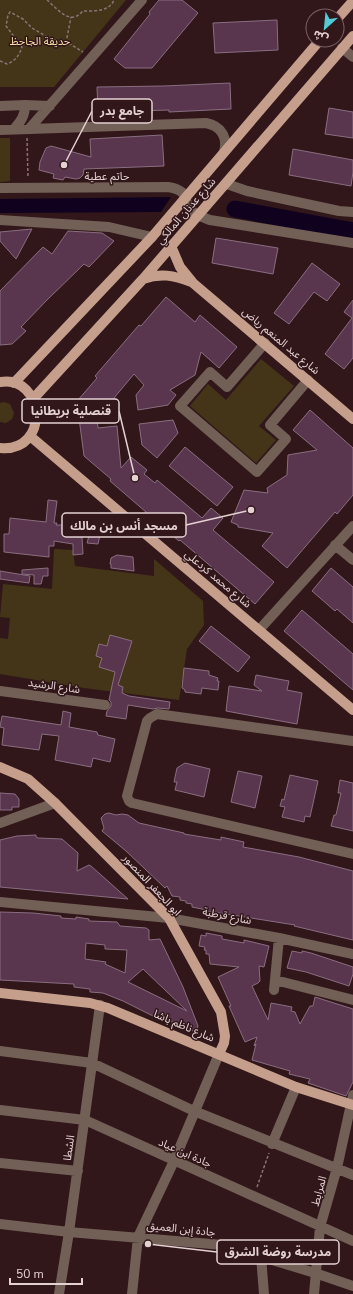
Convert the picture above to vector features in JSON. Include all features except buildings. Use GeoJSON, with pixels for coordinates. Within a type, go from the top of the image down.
{"type":"FeatureCollection","features":[{"type":"Feature","properties":{"kind":"main road"},"geometry":{"type":"LineString","coordinates":[[345,10],[353,1]]}},
{"type":"Feature","properties":{"kind":"main road","name":"شارع عدنان المالكي"},"geometry":{"type":"LineString","coordinates":[[345,45],[353,36]]}},
{"type":"Feature","properties":{"kind":"main road","name":"شارع عدنان المالكي"},"geometry":{"type":"LineString","coordinates":[[14,383],[152,237],[313,48]]}},
{"type":"Feature","properties":{"kind":"main road","name":"شارع عدنان المالكي"},"geometry":{"type":"LineString","coordinates":[[33,399],[143,279],[342,48]]}},
{"type":"Feature","properties":{"kind":"main road","name":"شارع عبد المنعم رياض"},"geometry":{"type":"LineString","coordinates":[[171,246],[176,261],[193,283],[353,419]]}},
{"type":"Feature","properties":{"kind":"main road","name":"شارع عبد المنعم رياض"},"geometry":{"type":"LineString","coordinates":[[143,279],[158,275],[166,275],[181,278],[193,283]]}},
{"type":"Feature","properties":{"kind":"main road"},"geometry":{"type":"LineString","coordinates":[[0,382],[14,383],[22,387],[33,399],[37,418],[35,427],[30,436],[23,442],[14,447],[0,448]]}},
{"type":"Feature","properties":{"kind":"main road","name":"شارع محمد كردعلي"},"geometry":{"type":"LineString","coordinates":[[30,436],[353,710]]}},
{"type":"Feature","properties":{"kind":"main road","name":"ابو الجعفر المنصور"},"geometry":{"type":"LineString","coordinates":[[1,769],[28,779],[56,803],[169,918],[221,1012],[225,1036],[224,1043],[219,1054]]}},
{"type":"Feature","properties":{"kind":"main road","name":"شارع ناظم باشا"},"geometry":{"type":"LineString","coordinates":[[0,993],[100,1005],[296,1087],[352,1105]]}},
{"type":"Feature","properties":{"kind":"street"},"geometry":{"type":"LineString","coordinates":[[28,129],[50,106],[142,0]]}},
{"type":"Feature","properties":{"kind":"street"},"geometry":{"type":"LineString","coordinates":[[342,48],[353,57]]}},
{"type":"Feature","properties":{"kind":"street"},"geometry":{"type":"LineString","coordinates":[[14,129],[22,121],[26,105]]}},
{"type":"Feature","properties":{"kind":"street"},"geometry":{"type":"LineString","coordinates":[[0,106],[50,106]]}},
{"type":"Feature","properties":{"kind":"street"},"geometry":{"type":"LineString","coordinates":[[0,130],[206,123],[214,125],[224,135],[226,140],[224,152]]}},
{"type":"Feature","properties":{"kind":"street"},"geometry":{"type":"LineString","coordinates":[[226,184],[247,191],[339,211],[353,212]]}},
{"type":"Feature","properties":{"kind":"street","name":"حاتم عطية"},"geometry":{"type":"LineString","coordinates":[[0,188],[168,187],[179,190],[186,198]]}},
{"type":"Feature","properties":{"kind":"street"},"geometry":{"type":"LineString","coordinates":[[186,198],[190,208],[198,215],[210,220],[353,243]]}},
{"type":"Feature","properties":{"kind":"street"},"geometry":{"type":"LineString","coordinates":[[0,220],[108,227],[152,237]]}},
{"type":"Feature","properties":{"kind":"street"},"geometry":{"type":"LineString","coordinates":[[265,343],[227,387],[210,372],[180,406],[257,472],[286,439],[270,425],[308,380]]}},
{"type":"Feature","properties":{"kind":"street"},"geometry":{"type":"LineString","coordinates":[[259,630],[353,526]]}},
{"type":"Feature","properties":{"kind":"street"},"geometry":{"type":"LineString","coordinates":[[336,545],[353,560]]}},
{"type":"Feature","properties":{"kind":"street","name":"شارع الرشيد"},"geometry":{"type":"LineString","coordinates":[[0,691],[105,705]]}},
{"type":"Feature","properties":{"kind":"street"},"geometry":{"type":"LineString","coordinates":[[353,741],[157,714],[147,721],[127,796],[132,803],[353,854]]}},
{"type":"Feature","properties":{"kind":"street"},"geometry":{"type":"LineString","coordinates":[[0,823],[56,803]]}},
{"type":"Feature","properties":{"kind":"street","name":"شارع قرطبة"},"geometry":{"type":"LineString","coordinates":[[0,902],[169,918],[279,938],[353,954]]}},
{"type":"Feature","properties":{"kind":"street"},"geometry":{"type":"LineString","coordinates":[[279,938],[274,985],[353,1000]]}},
{"type":"Feature","properties":{"kind":"street","name":"الشطا"},"geometry":{"type":"LineString","coordinates":[[59,1294],[78,1171],[100,1005]]}},
{"type":"Feature","properties":{"kind":"street"},"geometry":{"type":"LineString","coordinates":[[0,1051],[92,1063],[194,1111],[272,1144],[353,1175]]}},
{"type":"Feature","properties":{"kind":"street"},"geometry":{"type":"LineString","coordinates":[[132,1294],[138,1237],[174,1161],[219,1054]]}},
{"type":"Feature","properties":{"kind":"street"},"geometry":{"type":"LineString","coordinates":[[272,1144],[296,1087]]}},
{"type":"Feature","properties":{"kind":"street","name":"المرابط"},"geometry":{"type":"LineString","coordinates":[[314,1294],[320,1227],[337,1168],[353,1095]]}},
{"type":"Feature","properties":{"kind":"street","name":"جادة ابن عياد"},"geometry":{"type":"LineString","coordinates":[[0,1110],[85,1120],[353,1241]]}},
{"type":"Feature","properties":{"kind":"street"},"geometry":{"type":"LineString","coordinates":[[0,1163],[78,1171]]}},
{"type":"Feature","properties":{"kind":"street","name":"جادة إبن العميق"},"geometry":{"type":"LineString","coordinates":[[0,1224],[69,1232],[223,1245],[315,1272],[353,1286]]}},
{"type":"Feature","properties":{"kind":"street"},"geometry":{"type":"LineString","coordinates":[[262,1256],[264,1294]]}},
{"type":"Feature","properties":{"kind":"path"},"geometry":{"type":"LineString","coordinates":[[47,0],[71,18]]}},
{"type":"Feature","properties":{"kind":"path"},"geometry":{"type":"LineString","coordinates":[[71,18],[83,11],[95,12],[105,9],[113,4],[114,0]]}},
{"type":"Feature","properties":{"kind":"path"},"geometry":{"type":"LineString","coordinates":[[0,60],[7,64],[14,61],[22,47],[6,26],[10,12],[23,19],[32,28],[51,39],[70,44],[92,57]]}},
{"type":"Feature","properties":{"kind":"path"},"geometry":{"type":"LineString","coordinates":[[66,43],[71,18]]}},
{"type":"Feature","properties":{"kind":"path"},"geometry":{"type":"LineString","coordinates":[[28,129],[29,188]]}},
{"type":"Feature","properties":{"kind":"path"},"geometry":{"type":"LineString","coordinates":[[253,1197],[272,1144]]}},
{"type":"Feature","properties":{"kind":"green space","name":"حديقة الجاحظ"},"geometry":{"type":"Polygon","coordinates":[[[0,0],[126,0],[54,87],[0,87],[0,0]]]}},
{"type":"Feature","properties":{"kind":"green space"},"geometry":{"type":"Polygon","coordinates":[[[0,138],[10,138],[10,181],[0,182],[0,138]]]}},
{"type":"Feature","properties":{"kind":"green space"},"geometry":{"type":"Polygon","coordinates":[[[261,359],[294,386],[259,426],[276,440],[256,463],[190,406],[208,384],[226,400],[261,359]]]}},
{"type":"Feature","properties":{"kind":"green space"},"geometry":{"type":"Polygon","coordinates":[[[4,402],[10,404],[14,413],[12,419],[6,423],[0,422],[0,403],[4,402]]]}},
{"type":"Feature","properties":{"kind":"green space"},"geometry":{"type":"Polygon","coordinates":[[[54,549],[73,550],[75,566],[154,576],[154,559],[203,601],[204,625],[187,649],[179,700],[84,688],[0,674],[0,638],[8,639],[10,618],[0,617],[3,584],[52,589],[54,549]]]}},
{"type":"Feature","properties":{"kind":"shaded area"},"geometry":{"type":"Polygon","coordinates":[[[171,197],[161,212],[0,213],[0,199],[171,197]]]}},
{"type":"Feature","properties":{"kind":"waterway"},"geometry":{"type":"LineString","coordinates":[[235,209],[353,231]]}},
{"type":"Feature","properties":{"kind":"place","name":"جامع بدر"},"geometry":{"type":"Point","coordinates":[64,165]}},
{"type":"Feature","properties":{"kind":"place","name":"قنصلية بريطانيا"},"geometry":{"type":"Point","coordinates":[135,478]}},
{"type":"Feature","properties":{"kind":"place","name":"مسجد أنس بن مالك"},"geometry":{"type":"Point","coordinates":[251,510]}},
{"type":"Feature","properties":{"kind":"place","name":"مدرسة روضة الشرق"},"geometry":{"type":"Point","coordinates":[148,1244]}}]}
